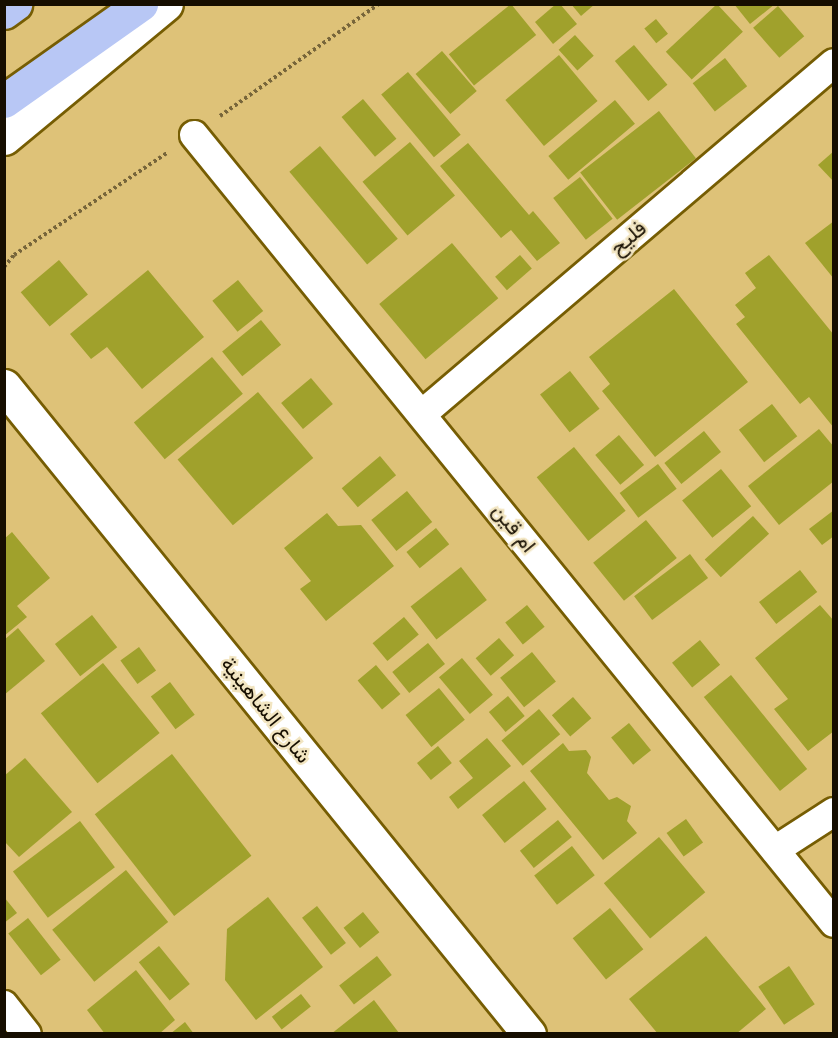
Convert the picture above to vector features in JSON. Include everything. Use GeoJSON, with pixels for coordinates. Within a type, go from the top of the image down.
{"type":"FeatureCollection","features":[{"type":"Feature","properties":{"kind":"highway"},"geometry":{"type":"LineString","coordinates":[[4,12],[15,4]]}},
{"type":"Feature","properties":{"kind":"highway"},"geometry":{"type":"LineString","coordinates":[[4,101],[141,4]]}},
{"type":"Feature","properties":{"kind":"street"},"geometry":{"type":"LineString","coordinates":[[4,138],[166,4]]}},
{"type":"Feature","properties":{"kind":"street","name":"فليح"},"geometry":{"type":"LineString","coordinates":[[422,414],[834,63]]}},
{"type":"Feature","properties":{"kind":"street","name":"ام قين"},"geometry":{"type":"LineString","coordinates":[[194,135],[834,923]]}},
{"type":"Feature","properties":{"kind":"street","name":"شارع الشاهينية"},"geometry":{"type":"LineString","coordinates":[[4,386],[529,1034]]}},
{"type":"Feature","properties":{"kind":"street"},"geometry":{"type":"LineString","coordinates":[[775,850],[834,812]]}},
{"type":"Feature","properties":{"kind":"street"},"geometry":{"type":"LineString","coordinates":[[4,1005],[27,1034]]}},
{"type":"Feature","properties":{"kind":"building"},"geometry":{"type":"Polygon","coordinates":[[[511,4],[536,35],[474,85],[449,54],[511,4]]]}},
{"type":"Feature","properties":{"kind":"building"},"geometry":{"type":"Polygon","coordinates":[[[556,4],[560,4],[577,24],[553,44],[535,22],[556,4]]]}},
{"type":"Feature","properties":{"kind":"building"},"geometry":{"type":"Polygon","coordinates":[[[571,4],[595,4],[581,16],[571,4]]]}},
{"type":"Feature","properties":{"kind":"building"},"geometry":{"type":"Polygon","coordinates":[[[717,4],[743,32],[692,80],[666,52],[717,4]]]}},
{"type":"Feature","properties":{"kind":"building"},"geometry":{"type":"Polygon","coordinates":[[[734,4],[775,4],[750,24],[734,4]]]}},
{"type":"Feature","properties":{"kind":"building"},"geometry":{"type":"Polygon","coordinates":[[[778,6],[804,36],[779,58],[753,28],[778,6]]]}},
{"type":"Feature","properties":{"kind":"building"},"geometry":{"type":"Polygon","coordinates":[[[656,19],[668,34],[656,43],[644,28],[656,19]]]}},
{"type":"Feature","properties":{"kind":"building"},"geometry":{"type":"Polygon","coordinates":[[[575,35],[594,56],[577,71],[559,50],[575,35]]]}},
{"type":"Feature","properties":{"kind":"building"},"geometry":{"type":"Polygon","coordinates":[[[634,45],[667,85],[648,101],[615,61],[634,45]]]}},
{"type":"Feature","properties":{"kind":"building"},"geometry":{"type":"Polygon","coordinates":[[[442,51],[477,91],[450,114],[416,74],[442,51]]]}},
{"type":"Feature","properties":{"kind":"building"},"geometry":{"type":"Polygon","coordinates":[[[559,55],[598,101],[544,146],[505,100],[559,55]]]}},
{"type":"Feature","properties":{"kind":"building"},"geometry":{"type":"Polygon","coordinates":[[[725,58],[747,86],[715,112],[693,83],[725,58]]]}},
{"type":"Feature","properties":{"kind":"building"},"geometry":{"type":"Polygon","coordinates":[[[408,72],[461,135],[434,157],[381,94],[408,72]]]}},
{"type":"Feature","properties":{"kind":"building"},"geometry":{"type":"Polygon","coordinates":[[[363,99],[396,139],[375,157],[342,117],[363,99]]]}},
{"type":"Feature","properties":{"kind":"building"},"geometry":{"type":"Polygon","coordinates":[[[615,100],[635,124],[568,180],[548,156],[615,100]]]}},
{"type":"Feature","properties":{"kind":"building"},"geometry":{"type":"Polygon","coordinates":[[[659,111],[696,158],[617,220],[580,173],[659,111]]]}},
{"type":"Feature","properties":{"kind":"building"},"geometry":{"type":"Polygon","coordinates":[[[410,142],[455,196],[408,235],[363,182],[410,142]]]}},
{"type":"Feature","properties":{"kind":"building"},"geometry":{"type":"Polygon","coordinates":[[[468,143],[529,215],[533,211],[560,243],[537,261],[511,230],[501,238],[440,166],[468,143]]]}},
{"type":"Feature","properties":{"kind":"building"},"geometry":{"type":"Polygon","coordinates":[[[320,146],[398,239],[367,264],[289,172],[320,146]]]}},
{"type":"Feature","properties":{"kind":"building"},"geometry":{"type":"Polygon","coordinates":[[[834,151],[834,182],[818,165],[834,151]]]}},
{"type":"Feature","properties":{"kind":"building"},"geometry":{"type":"Polygon","coordinates":[[[580,177],[613,219],[586,240],[553,198],[580,177]]]}},
{"type":"Feature","properties":{"kind":"building"},"geometry":{"type":"Polygon","coordinates":[[[834,221],[834,279],[805,243],[834,221]]]}},
{"type":"Feature","properties":{"kind":"building"},"geometry":{"type":"Polygon","coordinates":[[[452,243],[498,298],[426,359],[379,304],[452,243]]]}},
{"type":"Feature","properties":{"kind":"building"},"geometry":{"type":"Polygon","coordinates":[[[520,255],[532,269],[507,290],[495,277],[520,255]]]}},
{"type":"Feature","properties":{"kind":"building"},"geometry":{"type":"Polygon","coordinates":[[[769,255],[834,335],[834,428],[809,397],[800,404],[736,324],[745,317],[735,305],[756,288],[745,273],[769,255]]]}},
{"type":"Feature","properties":{"kind":"building"},"geometry":{"type":"Polygon","coordinates":[[[59,260],[88,294],[50,327],[21,292],[59,260]]]}},
{"type":"Feature","properties":{"kind":"building"},"geometry":{"type":"Polygon","coordinates":[[[148,270],[204,337],[142,389],[107,347],[91,359],[70,334],[148,270]]]}},
{"type":"Feature","properties":{"kind":"building"},"geometry":{"type":"Polygon","coordinates":[[[238,280],[263,311],[238,332],[212,301],[238,280]]]}},
{"type":"Feature","properties":{"kind":"building"},"geometry":{"type":"Polygon","coordinates":[[[674,289],[748,382],[655,457],[602,391],[610,384],[589,357],[674,289]]]}},
{"type":"Feature","properties":{"kind":"building"},"geometry":{"type":"Polygon","coordinates":[[[261,320],[281,345],[242,376],[222,351],[261,320]]]}},
{"type":"Feature","properties":{"kind":"building"},"geometry":{"type":"Polygon","coordinates":[[[212,357],[243,394],[165,459],[134,423],[212,357]]]}},
{"type":"Feature","properties":{"kind":"building"},"geometry":{"type":"Polygon","coordinates":[[[570,371],[600,409],[570,432],[540,394],[570,371]]]}},
{"type":"Feature","properties":{"kind":"building"},"geometry":{"type":"Polygon","coordinates":[[[311,378],[333,404],[303,429],[281,403],[311,378]]]}},
{"type":"Feature","properties":{"kind":"building"},"geometry":{"type":"Polygon","coordinates":[[[258,392],[313,458],[233,525],[178,459],[258,392]]]}},
{"type":"Feature","properties":{"kind":"building"},"geometry":{"type":"Polygon","coordinates":[[[772,404],[797,436],[764,462],[739,430],[772,404]]]}},
{"type":"Feature","properties":{"kind":"building"},"geometry":{"type":"Polygon","coordinates":[[[819,429],[834,447],[834,481],[779,525],[748,486],[819,429]]]}},
{"type":"Feature","properties":{"kind":"building"},"geometry":{"type":"Polygon","coordinates":[[[704,431],[721,452],[681,484],[664,463],[704,431]]]}},
{"type":"Feature","properties":{"kind":"building"},"geometry":{"type":"Polygon","coordinates":[[[619,435],[644,465],[620,485],[595,455],[619,435]]]}},
{"type":"Feature","properties":{"kind":"building"},"geometry":{"type":"Polygon","coordinates":[[[574,447],[626,511],[588,541],[537,477],[574,447]]]}},
{"type":"Feature","properties":{"kind":"building"},"geometry":{"type":"Polygon","coordinates":[[[380,456],[396,475],[358,507],[342,488],[380,456]]]}},
{"type":"Feature","properties":{"kind":"building"},"geometry":{"type":"Polygon","coordinates":[[[658,464],[677,489],[638,518],[620,493],[658,464]]]}},
{"type":"Feature","properties":{"kind":"building"},"geometry":{"type":"Polygon","coordinates":[[[721,469],[751,506],[712,538],[682,500],[721,469]]]}},
{"type":"Feature","properties":{"kind":"building"},"geometry":{"type":"Polygon","coordinates":[[[407,491],[432,522],[396,551],[371,520],[407,491]]]}},
{"type":"Feature","properties":{"kind":"building"},"geometry":{"type":"Polygon","coordinates":[[[834,510],[834,536],[822,545],[809,529],[834,510]]]}},
{"type":"Feature","properties":{"kind":"building"},"geometry":{"type":"Polygon","coordinates":[[[327,513],[338,526],[361,525],[394,566],[326,621],[300,589],[311,581],[284,548],[327,513]]]}},
{"type":"Feature","properties":{"kind":"building"},"geometry":{"type":"Polygon","coordinates":[[[753,516],[769,534],[721,577],[705,559],[753,516]]]}},
{"type":"Feature","properties":{"kind":"building"},"geometry":{"type":"Polygon","coordinates":[[[646,520],[677,558],[624,601],[593,563],[646,520]]]}},
{"type":"Feature","properties":{"kind":"building"},"geometry":{"type":"Polygon","coordinates":[[[436,528],[449,544],[420,568],[406,552],[436,528]]]}},
{"type":"Feature","properties":{"kind":"building"},"geometry":{"type":"Polygon","coordinates":[[[12,532],[50,578],[17,606],[27,617],[4,636],[4,539],[12,532]]]}},
{"type":"Feature","properties":{"kind":"building"},"geometry":{"type":"Polygon","coordinates":[[[690,554],[708,578],[652,620],[634,596],[690,554]]]}},
{"type":"Feature","properties":{"kind":"building"},"geometry":{"type":"Polygon","coordinates":[[[461,567],[487,600],[436,639],[411,606],[461,567]]]}},
{"type":"Feature","properties":{"kind":"building"},"geometry":{"type":"Polygon","coordinates":[[[800,570],[817,592],[776,624],[759,602],[800,570]]]}},
{"type":"Feature","properties":{"kind":"building"},"geometry":{"type":"Polygon","coordinates":[[[527,605],[545,627],[523,644],[505,623],[527,605]]]}},
{"type":"Feature","properties":{"kind":"building"},"geometry":{"type":"Polygon","coordinates":[[[820,605],[834,621],[834,731],[808,751],[774,709],[788,699],[755,658],[820,605]]]}},
{"type":"Feature","properties":{"kind":"building"},"geometry":{"type":"Polygon","coordinates":[[[92,615],[117,647],[80,676],[55,644],[92,615]]]}},
{"type":"Feature","properties":{"kind":"building"},"geometry":{"type":"Polygon","coordinates":[[[404,617],[419,635],[387,661],[373,643],[404,617]]]}},
{"type":"Feature","properties":{"kind":"building"},"geometry":{"type":"Polygon","coordinates":[[[18,628],[45,661],[4,695],[4,640],[18,628]]]}},
{"type":"Feature","properties":{"kind":"building"},"geometry":{"type":"Polygon","coordinates":[[[499,638],[514,655],[491,676],[476,658],[499,638]]]}},
{"type":"Feature","properties":{"kind":"building"},"geometry":{"type":"Polygon","coordinates":[[[700,640],[720,665],[692,688],[672,663],[700,640]]]}},
{"type":"Feature","properties":{"kind":"building"},"geometry":{"type":"Polygon","coordinates":[[[428,643],[445,664],[409,693],[392,672],[428,643]]]}},
{"type":"Feature","properties":{"kind":"building"},"geometry":{"type":"Polygon","coordinates":[[[139,647],[156,670],[137,684],[120,661],[139,647]]]}},
{"type":"Feature","properties":{"kind":"building"},"geometry":{"type":"Polygon","coordinates":[[[532,652],[556,682],[524,707],[500,678],[532,652]]]}},
{"type":"Feature","properties":{"kind":"building"},"geometry":{"type":"Polygon","coordinates":[[[462,658],[493,695],[470,714],[439,677],[462,658]]]}},
{"type":"Feature","properties":{"kind":"building"},"geometry":{"type":"Polygon","coordinates":[[[103,663],[160,733],[97,783],[41,713],[103,663]]]}},
{"type":"Feature","properties":{"kind":"building"},"geometry":{"type":"Polygon","coordinates":[[[376,665],[400,694],[382,710],[358,680],[376,665]]]}},
{"type":"Feature","properties":{"kind":"building"},"geometry":{"type":"Polygon","coordinates":[[[731,675],[807,769],[780,791],[704,697],[731,675]]]}},
{"type":"Feature","properties":{"kind":"building"},"geometry":{"type":"Polygon","coordinates":[[[170,682],[195,715],[176,729],[151,696],[170,682]]]}},
{"type":"Feature","properties":{"kind":"building"},"geometry":{"type":"Polygon","coordinates":[[[439,688],[465,720],[431,747],[406,715],[439,688]]]}},
{"type":"Feature","properties":{"kind":"building"},"geometry":{"type":"Polygon","coordinates":[[[508,696],[525,716],[506,732],[489,712],[508,696]]]}},
{"type":"Feature","properties":{"kind":"building"},"geometry":{"type":"Polygon","coordinates":[[[573,697],[591,718],[570,737],[552,715],[573,697]]]}},
{"type":"Feature","properties":{"kind":"building"},"geometry":{"type":"Polygon","coordinates":[[[539,709],[560,734],[523,766],[501,740],[539,709]]]}},
{"type":"Feature","properties":{"kind":"building"},"geometry":{"type":"Polygon","coordinates":[[[629,723],[651,750],[633,765],[611,737],[629,723]]]}},
{"type":"Feature","properties":{"kind":"building"},"geometry":{"type":"Polygon","coordinates":[[[487,738],[511,766],[458,809],[449,797],[473,778],[459,761],[487,738]]]}},
{"type":"Feature","properties":{"kind":"building"},"geometry":{"type":"Polygon","coordinates":[[[563,743],[569,751],[586,750],[591,757],[587,773],[609,800],[617,797],[631,806],[627,821],[637,833],[603,860],[530,771],[563,743]]]}},
{"type":"Feature","properties":{"kind":"building"},"geometry":{"type":"Polygon","coordinates":[[[438,746],[452,763],[431,780],[417,763],[438,746]]]}},
{"type":"Feature","properties":{"kind":"building"},"geometry":{"type":"Polygon","coordinates":[[[172,754],[251,856],[174,916],[95,814],[172,754]]]}},
{"type":"Feature","properties":{"kind":"building"},"geometry":{"type":"Polygon","coordinates":[[[25,758],[72,812],[19,857],[4,841],[4,776],[25,758]]]}},
{"type":"Feature","properties":{"kind":"building"},"geometry":{"type":"Polygon","coordinates":[[[524,781],[547,809],[505,843],[482,815],[524,781]]]}},
{"type":"Feature","properties":{"kind":"building"},"geometry":{"type":"Polygon","coordinates":[[[686,819],[703,842],[684,857],[667,833],[686,819]]]}},
{"type":"Feature","properties":{"kind":"building"},"geometry":{"type":"Polygon","coordinates":[[[558,820],[572,837],[534,868],[520,851],[558,820]]]}},
{"type":"Feature","properties":{"kind":"building"},"geometry":{"type":"Polygon","coordinates":[[[80,821],[115,867],[48,918],[13,872],[80,821]]]}},
{"type":"Feature","properties":{"kind":"building"},"geometry":{"type":"Polygon","coordinates":[[[659,837],[705,892],[650,938],[604,883],[659,837]]]}},
{"type":"Feature","properties":{"kind":"building"},"geometry":{"type":"Polygon","coordinates":[[[572,846],[595,875],[557,905],[534,876],[572,846]]]}},
{"type":"Feature","properties":{"kind":"building"},"geometry":{"type":"Polygon","coordinates":[[[126,870],[168,922],[94,982],[52,930],[126,870]]]}},
{"type":"Feature","properties":{"kind":"building"},"geometry":{"type":"Polygon","coordinates":[[[4,897],[17,913],[4,923],[4,897]]]}},
{"type":"Feature","properties":{"kind":"building"},"geometry":{"type":"Polygon","coordinates":[[[268,897],[323,967],[256,1020],[225,980],[227,929],[268,897]]]}},
{"type":"Feature","properties":{"kind":"building"},"geometry":{"type":"Polygon","coordinates":[[[317,906],[346,943],[331,955],[302,918],[317,906]]]}},
{"type":"Feature","properties":{"kind":"building"},"geometry":{"type":"Polygon","coordinates":[[[610,908],[643,949],[606,979],[573,938],[610,908]]]}},
{"type":"Feature","properties":{"kind":"building"},"geometry":{"type":"Polygon","coordinates":[[[363,912],[379,932],[360,948],[344,928],[363,912]]]}},
{"type":"Feature","properties":{"kind":"building"},"geometry":{"type":"Polygon","coordinates":[[[28,918],[61,960],[41,975],[8,933],[28,918]]]}},
{"type":"Feature","properties":{"kind":"building"},"geometry":{"type":"Polygon","coordinates":[[[706,936],[766,1009],[736,1034],[658,1034],[629,999],[706,936]]]}},
{"type":"Feature","properties":{"kind":"building"},"geometry":{"type":"Polygon","coordinates":[[[159,946],[190,984],[170,1000],[139,962],[159,946]]]}},
{"type":"Feature","properties":{"kind":"building"},"geometry":{"type":"Polygon","coordinates":[[[377,956],[392,975],[354,1004],[339,986],[377,956]]]}},
{"type":"Feature","properties":{"kind":"building"},"geometry":{"type":"Polygon","coordinates":[[[789,966],[815,1004],[784,1025],[758,987],[789,966]]]}},
{"type":"Feature","properties":{"kind":"building"},"geometry":{"type":"Polygon","coordinates":[[[136,970],[175,1020],[159,1034],[105,1034],[87,1010],[136,970]]]}},
{"type":"Feature","properties":{"kind":"building"},"geometry":{"type":"Polygon","coordinates":[[[301,994],[311,1007],[282,1029],[272,1017],[301,994]]]}},
{"type":"Feature","properties":{"kind":"building"},"geometry":{"type":"Polygon","coordinates":[[[374,1000],[399,1033],[331,1034],[374,1000]]]}},
{"type":"Feature","properties":{"kind":"building"},"geometry":{"type":"Polygon","coordinates":[[[185,1022],[194,1034],[170,1034],[185,1022]]]}}]}
